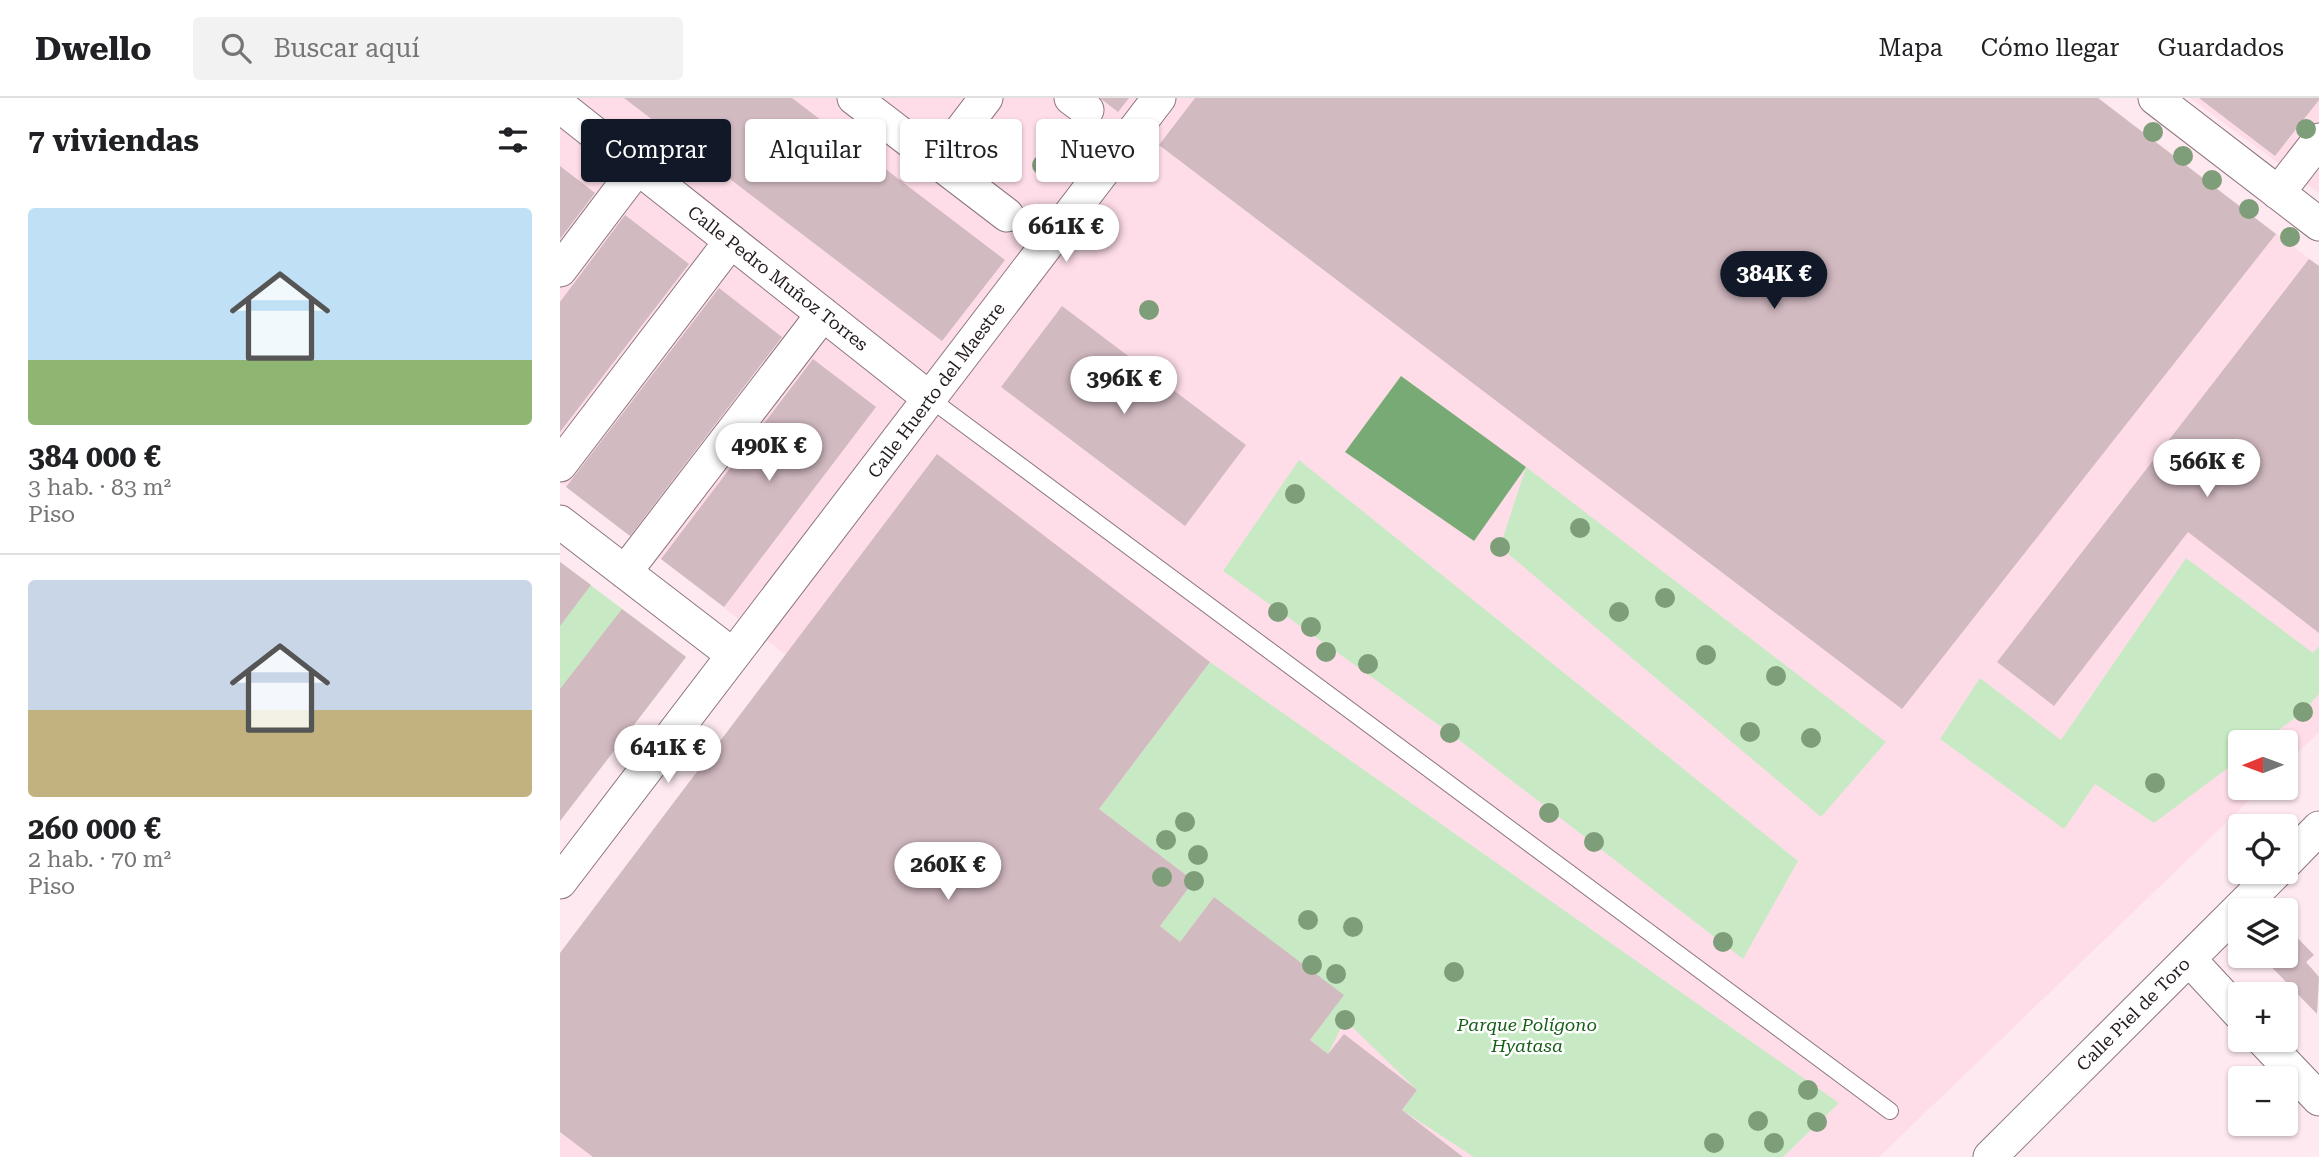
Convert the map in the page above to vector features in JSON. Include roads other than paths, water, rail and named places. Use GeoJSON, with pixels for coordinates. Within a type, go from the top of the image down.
{"type":"FeatureCollection","features":[{"type":"Feature","properties":{"kind":"street"},"geometry":{"type":"LineString","coordinates":[[854,98],[900,133]]}},
{"type":"Feature","properties":{"kind":"street"},"geometry":{"type":"LineString","coordinates":[[970,119],[986,98]]}},
{"type":"Feature","properties":{"kind":"street","name":"Calle Huerto del Maestre"},"geometry":{"type":"LineString","coordinates":[[560,882],[1159,98]]}},
{"type":"Feature","properties":{"kind":"street"},"geometry":{"type":"LineString","coordinates":[[2155,98],[2319,224]]}},
{"type":"Feature","properties":{"kind":"street","name":"Calle Pedro Muñoz Torres"},"geometry":{"type":"LineString","coordinates":[[560,106],[581,122]]}},
{"type":"Feature","properties":{"kind":"street"},"geometry":{"type":"LineString","coordinates":[[2278,193],[2319,140]]}},
{"type":"Feature","properties":{"kind":"street"},"geometry":{"type":"LineString","coordinates":[[560,270],[627,182]]}},
{"type":"Feature","properties":{"kind":"street","name":"Calle Pedro Muñoz Torres"},"geometry":{"type":"LineString","coordinates":[[657,182],[929,398]]}},
{"type":"Feature","properties":{"kind":"street"},"geometry":{"type":"LineString","coordinates":[[963,182],[1007,215]]}},
{"type":"Feature","properties":{"kind":"street"},"geometry":{"type":"LineString","coordinates":[[560,464],[732,241]]}},
{"type":"Feature","properties":{"kind":"street"},"geometry":{"type":"LineString","coordinates":[[625,572],[823,314]]}},
{"type":"Feature","properties":{"kind":"street"},"geometry":{"type":"LineString","coordinates":[[560,522],[733,655]]}},
{"type":"Feature","properties":{"kind":"street"},"geometry":{"type":"LineString","coordinates":[[2298,850],[2319,828]]}},
{"type":"Feature","properties":{"kind":"street","name":"Calle Piel de Toro"},"geometry":{"type":"LineString","coordinates":[[1990,1157],[2264,884]]}},
{"type":"Feature","properties":{"kind":"street"},"geometry":{"type":"LineString","coordinates":[[2189,959],[2228,1001]]}},
{"type":"Feature","properties":{"kind":"street"},"geometry":{"type":"LineString","coordinates":[[2274,1052],[2319,1099]]}},
{"type":"Feature","properties":{"kind":"lane"},"geometry":{"type":"LineString","coordinates":[[929,398],[1890,1111]]}},
{"type":"Feature","properties":{"kind":"park label","name":"Parque Polígono Hyatasa"},"geometry":{"type":"Point","coordinates":[1527,1034]}}]}
